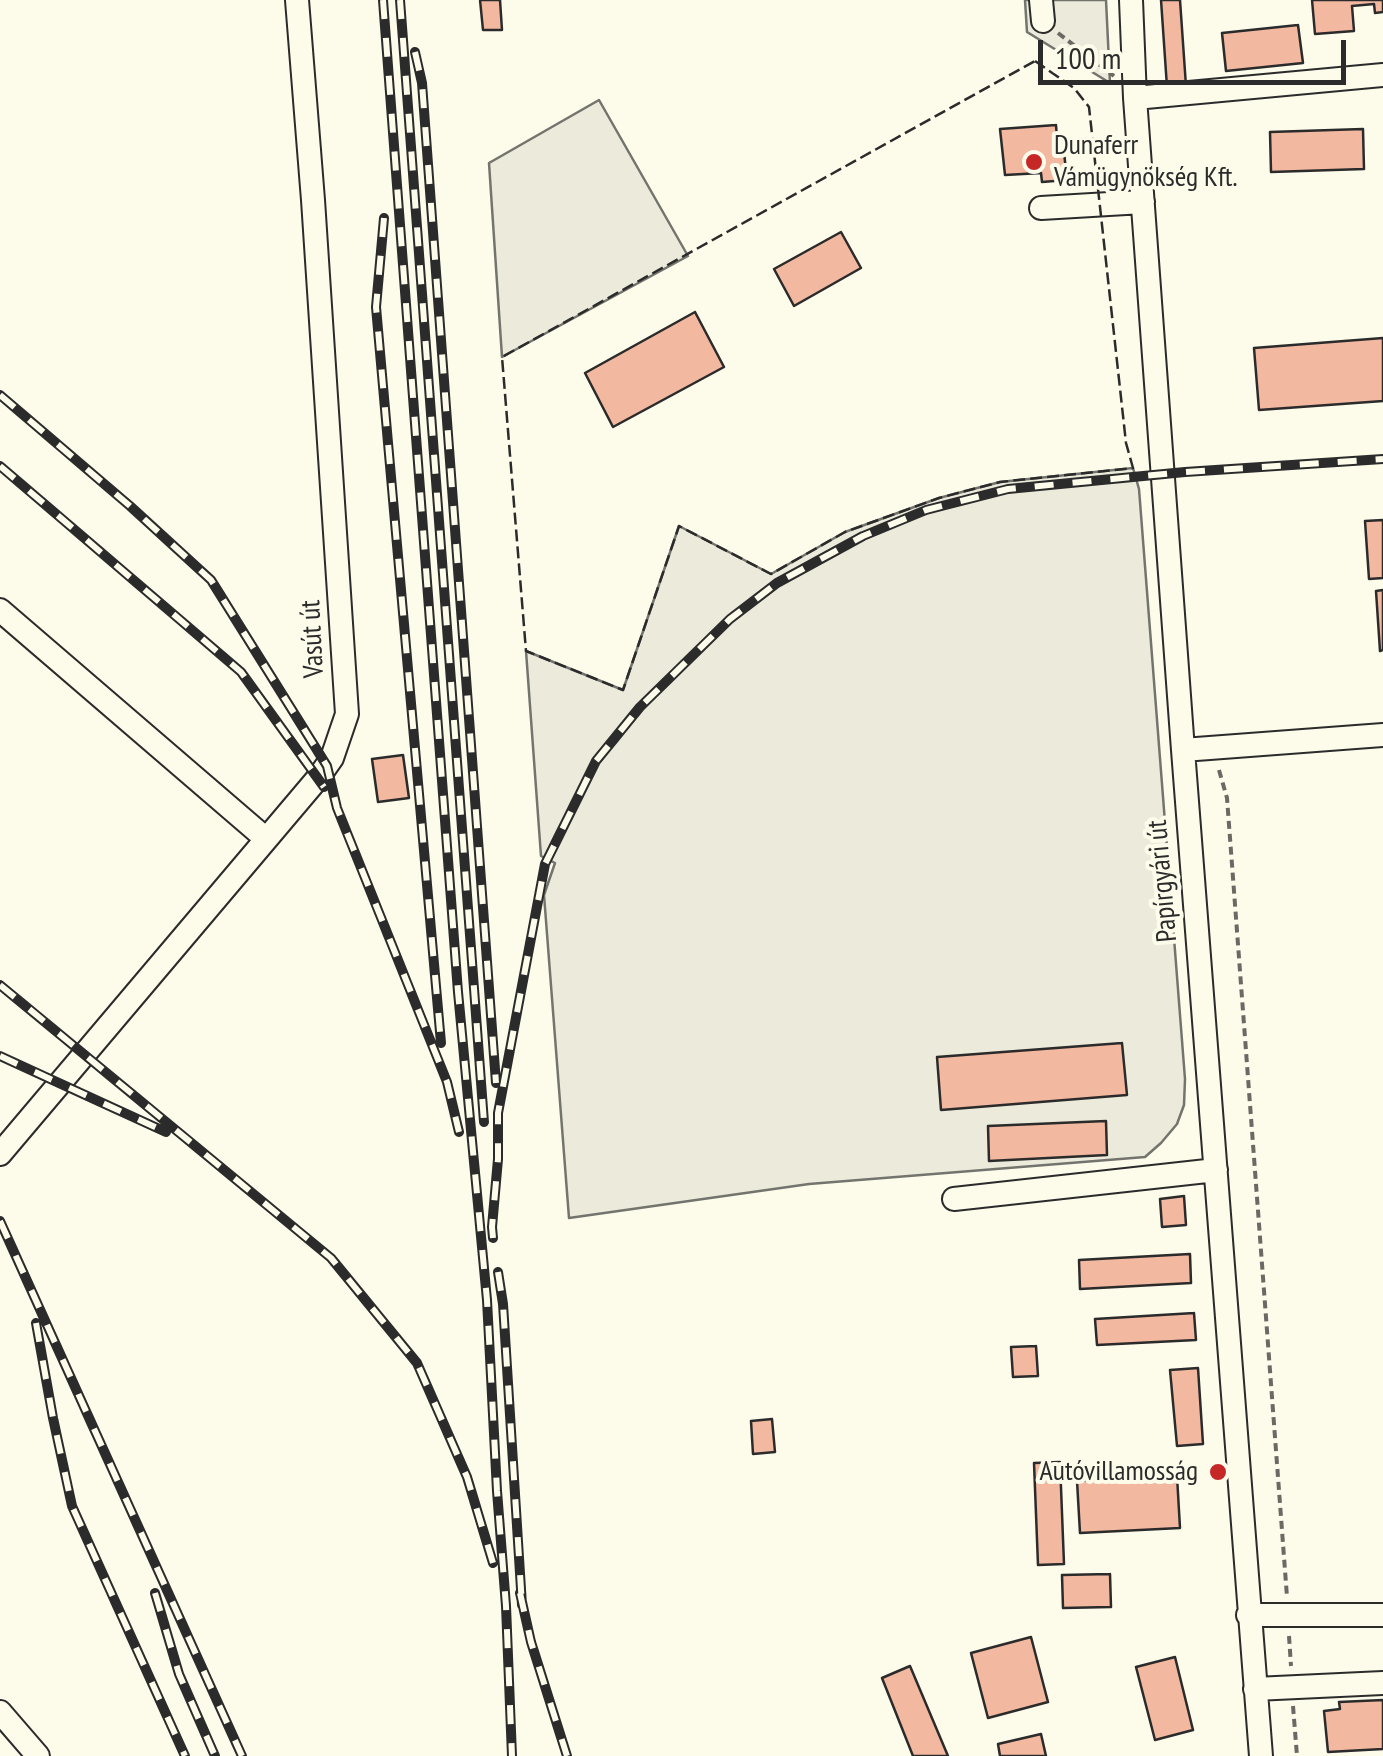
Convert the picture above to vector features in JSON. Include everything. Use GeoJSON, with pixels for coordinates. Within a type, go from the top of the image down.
{"type":"FeatureCollection","features":[{"type":"Feature","properties":{"kind":"street","name":"Vasút út"},"geometry":{"type":"LineString","coordinates":[[0,1154],[318,778],[332,758],[346,714],[297,0]]}},
{"type":"Feature","properties":{"kind":"street","name":"Papírgyári út"},"geometry":{"type":"LineString","coordinates":[[1131,0],[1183,750],[1261,1756]]}},
{"type":"Feature","properties":{"kind":"street"},"geometry":{"type":"LineString","coordinates":[[1135,98],[1383,75]]}},
{"type":"Feature","properties":{"kind":"street"},"geometry":{"type":"LineString","coordinates":[[1040,208],[1143,202]]}},
{"type":"Feature","properties":{"kind":"street"},"geometry":{"type":"LineString","coordinates":[[0,610],[265,838]]}},
{"type":"Feature","properties":{"kind":"street"},"geometry":{"type":"LineString","coordinates":[[1183,750],[1383,736]]}},
{"type":"Feature","properties":{"kind":"street"},"geometry":{"type":"LineString","coordinates":[[954,1198],[1216,1170]]}},
{"type":"Feature","properties":{"kind":"street"},"geometry":{"type":"LineString","coordinates":[[1248,1615],[1383,1614]]}},
{"type":"Feature","properties":{"kind":"street"},"geometry":{"type":"LineString","coordinates":[[1255,1689],[1383,1683]]}},
{"type":"Feature","properties":{"kind":"street"},"geometry":{"type":"LineString","coordinates":[[0,1712],[38,1756]]}},
{"type":"Feature","properties":{"kind":"path"},"geometry":{"type":"LineString","coordinates":[[1042,11],[1117,79]]}},
{"type":"Feature","properties":{"kind":"path"},"geometry":{"type":"LineString","coordinates":[[1212,748],[1228,798],[1296,1756]]}},
{"type":"Feature","properties":{"kind":"shaded area"},"geometry":{"type":"Polygon","coordinates":[[[1025,0],[1106,0],[1110,83],[1027,32],[1025,0]]]}},
{"type":"Feature","properties":{"kind":"shaded area"},"geometry":{"type":"Polygon","coordinates":[[[599,100],[688,256],[502,357],[489,163],[599,100]]]}},
{"type":"Feature","properties":{"kind":"shaded area"},"geometry":{"type":"Polygon","coordinates":[[[1133,468],[1139,489],[1185,1079],[1184,1105],[1177,1124],[1145,1157],[809,1184],[569,1218],[544,895],[555,863],[541,856],[526,651],[623,690],[679,526],[771,574],[845,532],[939,498],[1000,482],[1133,468]]]}},
{"type":"Feature","properties":{"kind":"building"},"geometry":{"type":"Polygon","coordinates":[[[480,0],[500,0],[502,30],[483,30],[480,0]]]}},
{"type":"Feature","properties":{"kind":"building"},"geometry":{"type":"Polygon","coordinates":[[[1161,0],[1180,0],[1186,86],[1167,87],[1161,0]]]}},
{"type":"Feature","properties":{"kind":"building"},"geometry":{"type":"Polygon","coordinates":[[[1312,0],[1383,0],[1383,12],[1375,13],[1374,4],[1352,6],[1354,31],[1315,34],[1312,0]]]}},
{"type":"Feature","properties":{"kind":"building"},"geometry":{"type":"Polygon","coordinates":[[[1298,25],[1303,63],[1226,71],[1222,33],[1298,25]]]}},
{"type":"Feature","properties":{"kind":"building","name":"Dunaferr Vámügynökség Kft."},"geometry":{"type":"Polygon","coordinates":[[[1056,125],[1058,152],[1064,152],[1067,180],[1042,182],[1041,173],[1005,175],[1000,129],[1056,125]]]}},
{"type":"Feature","properties":{"kind":"building"},"geometry":{"type":"Polygon","coordinates":[[[1363,129],[1364,169],[1271,172],[1270,132],[1363,129]]]}},
{"type":"Feature","properties":{"kind":"building"},"geometry":{"type":"Polygon","coordinates":[[[841,232],[861,268],[794,306],[774,269],[841,232]]]}},
{"type":"Feature","properties":{"kind":"building"},"geometry":{"type":"Polygon","coordinates":[[[695,312],[724,367],[613,427],[585,373],[695,312]]]}},
{"type":"Feature","properties":{"kind":"building"},"geometry":{"type":"Polygon","coordinates":[[[1383,338],[1383,401],[1259,410],[1254,348],[1383,338]]]}},
{"type":"Feature","properties":{"kind":"building"},"geometry":{"type":"Polygon","coordinates":[[[1383,520],[1383,578],[1369,579],[1365,521],[1383,520]]]}},
{"type":"Feature","properties":{"kind":"building"},"geometry":{"type":"Polygon","coordinates":[[[1383,590],[1383,650],[1380,651],[1376,591],[1383,590]]]}},
{"type":"Feature","properties":{"kind":"building"},"geometry":{"type":"Polygon","coordinates":[[[403,755],[409,798],[378,802],[372,759],[403,755]]]}},
{"type":"Feature","properties":{"kind":"building"},"geometry":{"type":"Polygon","coordinates":[[[1122,1043],[1127,1095],[941,1110],[937,1057],[1122,1043]]]}},
{"type":"Feature","properties":{"kind":"building"},"geometry":{"type":"Polygon","coordinates":[[[1106,1121],[1107,1155],[989,1161],[988,1126],[1106,1121]]]}},
{"type":"Feature","properties":{"kind":"building"},"geometry":{"type":"Polygon","coordinates":[[[1184,1196],[1186,1225],[1162,1227],[1160,1199],[1184,1196]]]}},
{"type":"Feature","properties":{"kind":"building"},"geometry":{"type":"Polygon","coordinates":[[[1190,1254],[1191,1283],[1080,1289],[1079,1260],[1190,1254]]]}},
{"type":"Feature","properties":{"kind":"building"},"geometry":{"type":"Polygon","coordinates":[[[1194,1313],[1196,1340],[1097,1345],[1095,1319],[1194,1313]]]}},
{"type":"Feature","properties":{"kind":"building"},"geometry":{"type":"Polygon","coordinates":[[[1036,1346],[1038,1376],[1013,1377],[1011,1347],[1036,1346]]]}},
{"type":"Feature","properties":{"kind":"building"},"geometry":{"type":"Polygon","coordinates":[[[1198,1368],[1203,1444],[1177,1446],[1170,1370],[1198,1368]]]}},
{"type":"Feature","properties":{"kind":"building"},"geometry":{"type":"Polygon","coordinates":[[[772,1419],[775,1452],[753,1454],[751,1421],[772,1419]]]}},
{"type":"Feature","properties":{"kind":"building"},"geometry":{"type":"Polygon","coordinates":[[[1060,1462],[1064,1564],[1038,1565],[1034,1463],[1060,1462]]]}},
{"type":"Feature","properties":{"kind":"building"},"geometry":{"type":"Polygon","coordinates":[[[1177,1476],[1180,1528],[1080,1533],[1077,1481],[1177,1476]]]}},
{"type":"Feature","properties":{"kind":"building"},"geometry":{"type":"Polygon","coordinates":[[[1110,1574],[1111,1607],[1063,1608],[1062,1575],[1110,1574]]]}},
{"type":"Feature","properties":{"kind":"building"},"geometry":{"type":"Polygon","coordinates":[[[1031,1637],[1048,1702],[988,1718],[971,1653],[1031,1637]]]}},
{"type":"Feature","properties":{"kind":"building"},"geometry":{"type":"Polygon","coordinates":[[[1175,1657],[1193,1730],[1155,1740],[1136,1667],[1175,1657]]]}},
{"type":"Feature","properties":{"kind":"building"},"geometry":{"type":"Polygon","coordinates":[[[910,1666],[948,1756],[913,1756],[882,1678],[910,1666]]]}},
{"type":"Feature","properties":{"kind":"building"},"geometry":{"type":"Polygon","coordinates":[[[1383,1700],[1383,1749],[1328,1752],[1324,1711],[1340,1709],[1339,1702],[1383,1700]]]}},
{"type":"Feature","properties":{"kind":"building"},"geometry":{"type":"Polygon","coordinates":[[[1041,1734],[1046,1756],[1000,1756],[998,1744],[1041,1734]]]}},
{"type":"Feature","properties":{"kind":"railway"},"geometry":{"type":"LineString","coordinates":[[383,0],[458,992],[487,1300],[512,1756]]}},
{"type":"Feature","properties":{"kind":"railway"},"geometry":{"type":"LineString","coordinates":[[400,0],[484,1122]]}},
{"type":"Feature","properties":{"kind":"railway"},"geometry":{"type":"LineString","coordinates":[[415,52],[422,83],[496,1083]]}},
{"type":"Feature","properties":{"kind":"railway"},"geometry":{"type":"LineString","coordinates":[[384,218],[376,307],[441,1043]]}},
{"type":"Feature","properties":{"kind":"railway"},"geometry":{"type":"LineString","coordinates":[[0,395],[211,580],[327,766],[337,808],[447,1082],[459,1132]]}},
{"type":"Feature","properties":{"kind":"railway"},"geometry":{"type":"LineString","coordinates":[[493,1238],[498,1113],[545,864],[596,761],[640,707],[730,619],[777,583],[863,536],[926,510],[1008,489],[1383,459]]}},
{"type":"Feature","properties":{"kind":"railway"},"geometry":{"type":"LineString","coordinates":[[0,466],[241,672],[324,787]]}},
{"type":"Feature","properties":{"kind":"railway"},"geometry":{"type":"LineString","coordinates":[[0,985],[331,1258],[417,1363],[467,1477],[493,1563]]}},
{"type":"Feature","properties":{"kind":"railway"},"geometry":{"type":"LineString","coordinates":[[0,1056],[166,1132]]}},
{"type":"Feature","properties":{"kind":"railway"},"geometry":{"type":"LineString","coordinates":[[0,1221],[242,1756]]}},
{"type":"Feature","properties":{"kind":"railway"},"geometry":{"type":"LineString","coordinates":[[498,1272],[522,1605]]}},
{"type":"Feature","properties":{"kind":"railway"},"geometry":{"type":"LineString","coordinates":[[36,1323],[72,1506],[185,1756]]}},
{"type":"Feature","properties":{"kind":"railway"},"geometry":{"type":"LineString","coordinates":[[155,1593],[179,1674],[215,1756]]}},
{"type":"Feature","properties":{"kind":"railway"},"geometry":{"type":"LineString","coordinates":[[520,1593],[531,1642],[567,1756]]}},
{"type":"Feature","properties":{"kind":"fence"},"geometry":{"type":"LineString","coordinates":[[1035,61],[1074,88],[1089,107],[1126,443],[1133,468],[1000,482],[939,498],[845,532],[771,574],[679,526],[623,690],[526,651],[502,357],[1035,61]]}},
{"type":"Feature","properties":{"kind":"place","name":"Dunaferr Vámügynökség Kft."},"geometry":{"type":"Point","coordinates":[1034,162]}},
{"type":"Feature","properties":{"kind":"place","name":"Autóvillamosság"},"geometry":{"type":"Point","coordinates":[1218,1472]}}]}
